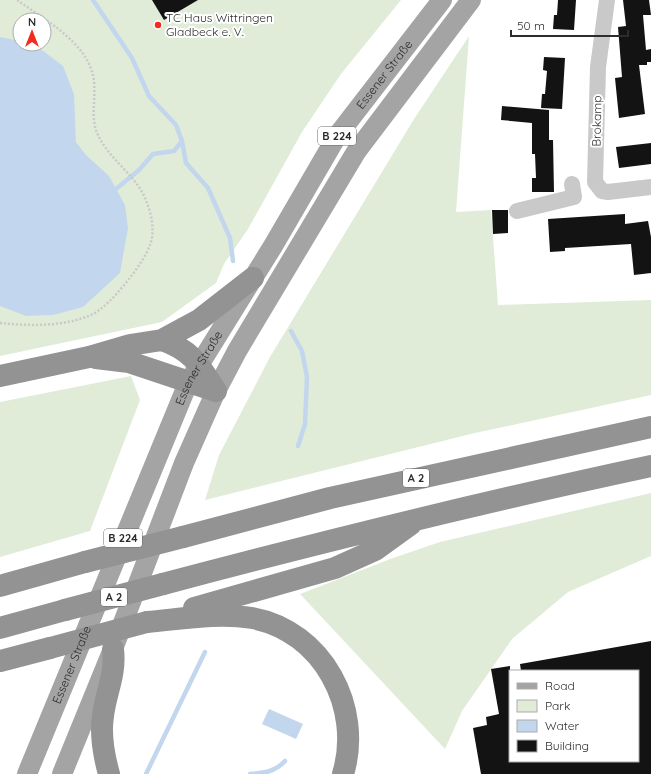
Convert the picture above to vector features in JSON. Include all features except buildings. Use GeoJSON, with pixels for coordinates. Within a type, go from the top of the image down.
{"type":"FeatureCollection","features":[{"type":"Feature","properties":{"kind":"highway"},"geometry":{"type":"LineString","coordinates":[[0,376],[89,357],[130,345],[162,340],[199,320],[253,278]]}},
{"type":"Feature","properties":{"kind":"highway"},"geometry":{"type":"LineString","coordinates":[[162,340],[177,345],[188,353],[199,364],[216,391]]}},
{"type":"Feature","properties":{"kind":"highway"},"geometry":{"type":"LineString","coordinates":[[89,357],[129,362],[188,383],[216,391]]}},
{"type":"Feature","properties":{"kind":"highway","name":"A 2"},"geometry":{"type":"LineString","coordinates":[[0,586],[85,562],[330,498],[651,427]]}},
{"type":"Feature","properties":{"kind":"highway","name":"A 2"},"geometry":{"type":"LineString","coordinates":[[0,628],[340,537],[532,491],[651,466]]}},
{"type":"Feature","properties":{"kind":"highway"},"geometry":{"type":"LineString","coordinates":[[0,661],[147,622],[335,568],[375,550],[419,518]]}},
{"type":"Feature","properties":{"kind":"highway"},"geometry":{"type":"LineString","coordinates":[[147,622],[213,615],[236,616],[253,618],[277,625],[296,637],[326,666],[336,681],[341,694],[347,712],[348,728],[348,748],[343,774]]}},
{"type":"Feature","properties":{"kind":"highway"},"geometry":{"type":"LineString","coordinates":[[109,774],[102,740],[102,717],[107,692],[114,669],[113,649]]}},
{"type":"Feature","properties":{"kind":"main road","name":"Essener Straße"},"geometry":{"type":"LineString","coordinates":[[27,774],[188,383],[253,278],[337,136],[442,0]]}},
{"type":"Feature","properties":{"kind":"main road","name":"Essener Straße"},"geometry":{"type":"LineString","coordinates":[[62,774],[113,649],[184,463],[216,391],[237,351],[356,152],[470,0]]}},
{"type":"Feature","properties":{"kind":"street","name":"Brokamp"},"geometry":{"type":"LineString","coordinates":[[595,182],[598,67],[607,0]]}},
{"type":"Feature","properties":{"kind":"street"},"geometry":{"type":"LineString","coordinates":[[517,211],[574,197],[572,184],[595,182],[602,191],[608,192],[651,187]]}},
{"type":"Feature","properties":{"kind":"path"},"geometry":{"type":"LineString","coordinates":[[0,323],[43,325],[93,314],[104,306],[120,290],[145,255],[150,246],[152,236],[152,226],[147,203],[125,170],[103,146],[97,133],[93,122],[94,80],[84,56],[62,34],[17,0]]}},
{"type":"Feature","properties":{"kind":"green space"},"geometry":{"type":"Polygon","coordinates":[[[0,0],[401,0],[341,74],[302,132],[248,229],[224,264],[216,283],[162,322],[0,356],[0,0]]]}},
{"type":"Feature","properties":{"kind":"green space"},"geometry":{"type":"Polygon","coordinates":[[[469,36],[456,212],[491,210],[498,305],[651,300],[651,395],[475,433],[205,500],[219,455],[270,357],[414,119],[469,36]]]}},
{"type":"Feature","properties":{"kind":"green space"},"geometry":{"type":"Polygon","coordinates":[[[131,376],[140,400],[90,531],[0,557],[0,402],[131,376]]]}},
{"type":"Feature","properties":{"kind":"green space"},"geometry":{"type":"Polygon","coordinates":[[[651,493],[651,556],[568,592],[512,639],[462,711],[445,749],[300,594],[393,558],[440,542],[651,493]]]}},
{"type":"Feature","properties":{"kind":"water"},"geometry":{"type":"Polygon","coordinates":[[[0,37],[12,39],[12,52],[45,52],[63,66],[74,94],[76,142],[86,155],[109,176],[125,205],[128,228],[120,273],[83,307],[53,315],[26,316],[0,306],[0,37]]]}},
{"type":"Feature","properties":{"kind":"water"},"geometry":{"type":"Polygon","coordinates":[[[269,709],[303,724],[296,739],[262,724],[269,709]]]}},
{"type":"Feature","properties":{"kind":"waterway"},"geometry":{"type":"LineString","coordinates":[[93,0],[132,58],[149,96],[176,125],[182,141],[174,151],[153,154],[139,170],[116,189]]}},
{"type":"Feature","properties":{"kind":"waterway"},"geometry":{"type":"LineString","coordinates":[[182,141],[186,163],[208,188],[230,238],[233,261]]}},
{"type":"Feature","properties":{"kind":"waterway"},"geometry":{"type":"LineString","coordinates":[[291,331],[302,351],[307,377],[305,424],[298,446]]}},
{"type":"Feature","properties":{"kind":"waterway"},"geometry":{"type":"LineString","coordinates":[[146,774],[205,652]]}},
{"type":"Feature","properties":{"kind":"waterway"},"geometry":{"type":"LineString","coordinates":[[250,774],[273,770],[285,761]]}},
{"type":"Feature","properties":{"kind":"place","name":"TC Haus Wittringen Gladbeck e. V."},"geometry":{"type":"Point","coordinates":[158,25]}}]}
